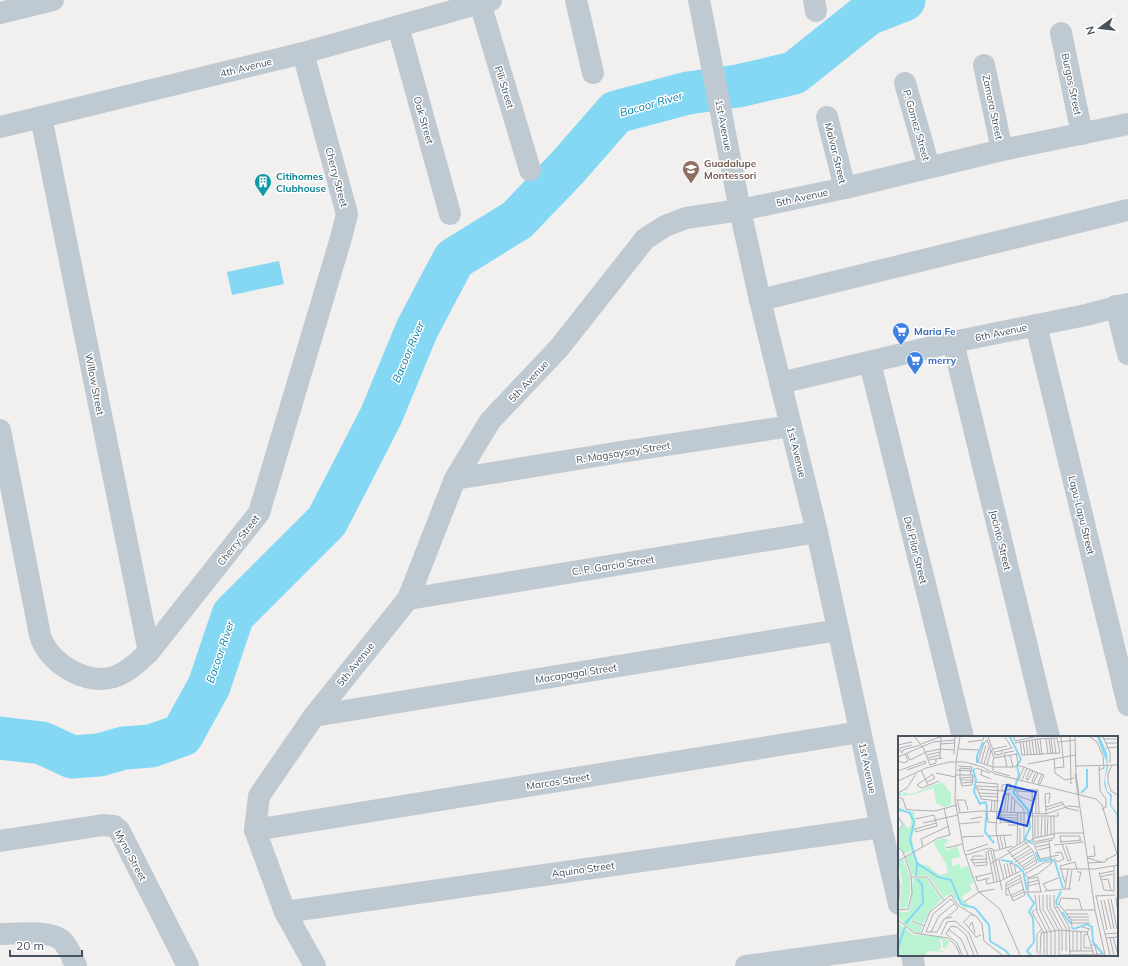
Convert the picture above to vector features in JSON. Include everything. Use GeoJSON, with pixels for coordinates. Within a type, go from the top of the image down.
{"type":"FeatureCollection","features":[{"type":"Feature","properties":{"kind":"street"},"geometry":{"type":"LineString","coordinates":[[0,13],[53,0]]}},
{"type":"Feature","properties":{"kind":"street"},"geometry":{"type":"LineString","coordinates":[[576,0],[593,73]]}},
{"type":"Feature","properties":{"kind":"street","name":"1st Avenue"},"geometry":{"type":"LineString","coordinates":[[699,0],[740,210],[790,426],[817,532],[898,900]]}},
{"type":"Feature","properties":{"kind":"street","name":"4th Avenue"},"geometry":{"type":"LineString","coordinates":[[0,128],[303,53],[485,1]]}},
{"type":"Feature","properties":{"kind":"street","name":"Pili Street"},"geometry":{"type":"LineString","coordinates":[[485,1],[530,170]]}},
{"type":"Feature","properties":{"kind":"street","name":"Oak Street"},"geometry":{"type":"LineString","coordinates":[[398,26],[450,214]]}},
{"type":"Feature","properties":{"kind":"street","name":"Burgos Street"},"geometry":{"type":"LineString","coordinates":[[1061,33],[1082,134]]}},
{"type":"Feature","properties":{"kind":"street","name":"Cherry Street"},"geometry":{"type":"LineString","coordinates":[[0,430],[42,641],[49,653],[64,666],[93,679],[113,677],[132,667],[149,652],[259,513],[347,214],[303,53]]}},
{"type":"Feature","properties":{"kind":"street","name":"Zamora Street"},"geometry":{"type":"LineString","coordinates":[[984,65],[1002,150]]}},
{"type":"Feature","properties":{"kind":"street","name":"P. Gomez Street"},"geometry":{"type":"LineString","coordinates":[[905,83],[929,167]]}},
{"type":"Feature","properties":{"kind":"street","name":"Willow Street"},"geometry":{"type":"LineString","coordinates":[[41,117],[149,652]]}},
{"type":"Feature","properties":{"kind":"street","name":"Malvar Street"},"geometry":{"type":"LineString","coordinates":[[827,118],[845,188]]}},
{"type":"Feature","properties":{"kind":"street","name":"5th Avenue"},"geometry":{"type":"LineString","coordinates":[[315,966],[285,912],[255,830],[259,796],[314,716],[408,599],[455,478],[490,421],[559,348],[645,239],[665,226],[686,218],[740,210],[845,188],[1002,150],[1128,124]]}},
{"type":"Feature","properties":{"kind":"street"},"geometry":{"type":"LineString","coordinates":[[760,300],[1128,210]]}},
{"type":"Feature","properties":{"kind":"street"},"geometry":{"type":"LineString","coordinates":[[1122,305],[1128,354]]}},
{"type":"Feature","properties":{"kind":"street","name":"6th Avenue"},"geometry":{"type":"LineString","coordinates":[[780,383],[870,363],[953,342],[1086,315],[1122,305]]}},
{"type":"Feature","properties":{"kind":"street","name":"Lapu-Lapu Street"},"geometry":{"type":"LineString","coordinates":[[1036,325],[1128,705]]}},
{"type":"Feature","properties":{"kind":"street","name":"Jacinto Street"},"geometry":{"type":"LineString","coordinates":[[953,342],[1049,736]]}},
{"type":"Feature","properties":{"kind":"street","name":"Del Pilar Street"},"geometry":{"type":"LineString","coordinates":[[870,363],[963,736]]}},
{"type":"Feature","properties":{"kind":"street","name":"R. Magsaysay Street"},"geometry":{"type":"LineString","coordinates":[[455,478],[790,426]]}},
{"type":"Feature","properties":{"kind":"street","name":"C. P. Garcia Street"},"geometry":{"type":"LineString","coordinates":[[408,599],[817,532]]}},
{"type":"Feature","properties":{"kind":"street","name":"Macapagal Street"},"geometry":{"type":"LineString","coordinates":[[314,716],[838,630]]}},
{"type":"Feature","properties":{"kind":"street","name":"Marcos Street"},"geometry":{"type":"LineString","coordinates":[[255,830],[860,732]]}},
{"type":"Feature","properties":{"kind":"street","name":"Myna Street"},"geometry":{"type":"LineString","coordinates":[[0,841],[103,825],[114,826],[119,830],[188,966]]}},
{"type":"Feature","properties":{"kind":"street","name":"Aquino Street"},"geometry":{"type":"LineString","coordinates":[[285,912],[881,827]]}},
{"type":"Feature","properties":{"kind":"street"},"geometry":{"type":"LineString","coordinates":[[1118,889],[1128,886]]}},
{"type":"Feature","properties":{"kind":"street"},"geometry":{"type":"LineString","coordinates":[[0,934],[47,934],[59,938],[76,966]]}},
{"type":"Feature","properties":{"kind":"street"},"geometry":{"type":"LineString","coordinates":[[746,966],[898,944]]}},
{"type":"Feature","properties":{"kind":"street"},"geometry":{"type":"LineString","coordinates":[[912,956],[914,966]]}},
{"type":"Feature","properties":{"kind":"water"},"geometry":{"type":"Polygon","coordinates":[[[279,261],[284,284],[232,295],[227,272],[279,261]]]}},
{"type":"Feature","properties":{"kind":"waterway","name":"Bacoor River"},"geometry":{"type":"LineString","coordinates":[[0,738],[42,743],[72,757],[99,755],[124,748],[151,746],[182,735],[209,686],[233,615],[327,521],[381,416],[417,329],[454,259],[517,220],[567,168],[616,112],[688,93],[738,86],[794,73],[868,14],[904,0]]}},
{"type":"Feature","properties":{"kind":"place","name":"Guadalupe Montessori"},"geometry":{"type":"Point","coordinates":[691,184]}},
{"type":"Feature","properties":{"kind":"place","name":"Citihomes Clubhouse"},"geometry":{"type":"Point","coordinates":[263,197]}},
{"type":"Feature","properties":{"kind":"place","name":"Maria Fe"},"geometry":{"type":"Point","coordinates":[901,346]}},
{"type":"Feature","properties":{"kind":"place","name":"merry"},"geometry":{"type":"Point","coordinates":[915,375]}}]}
